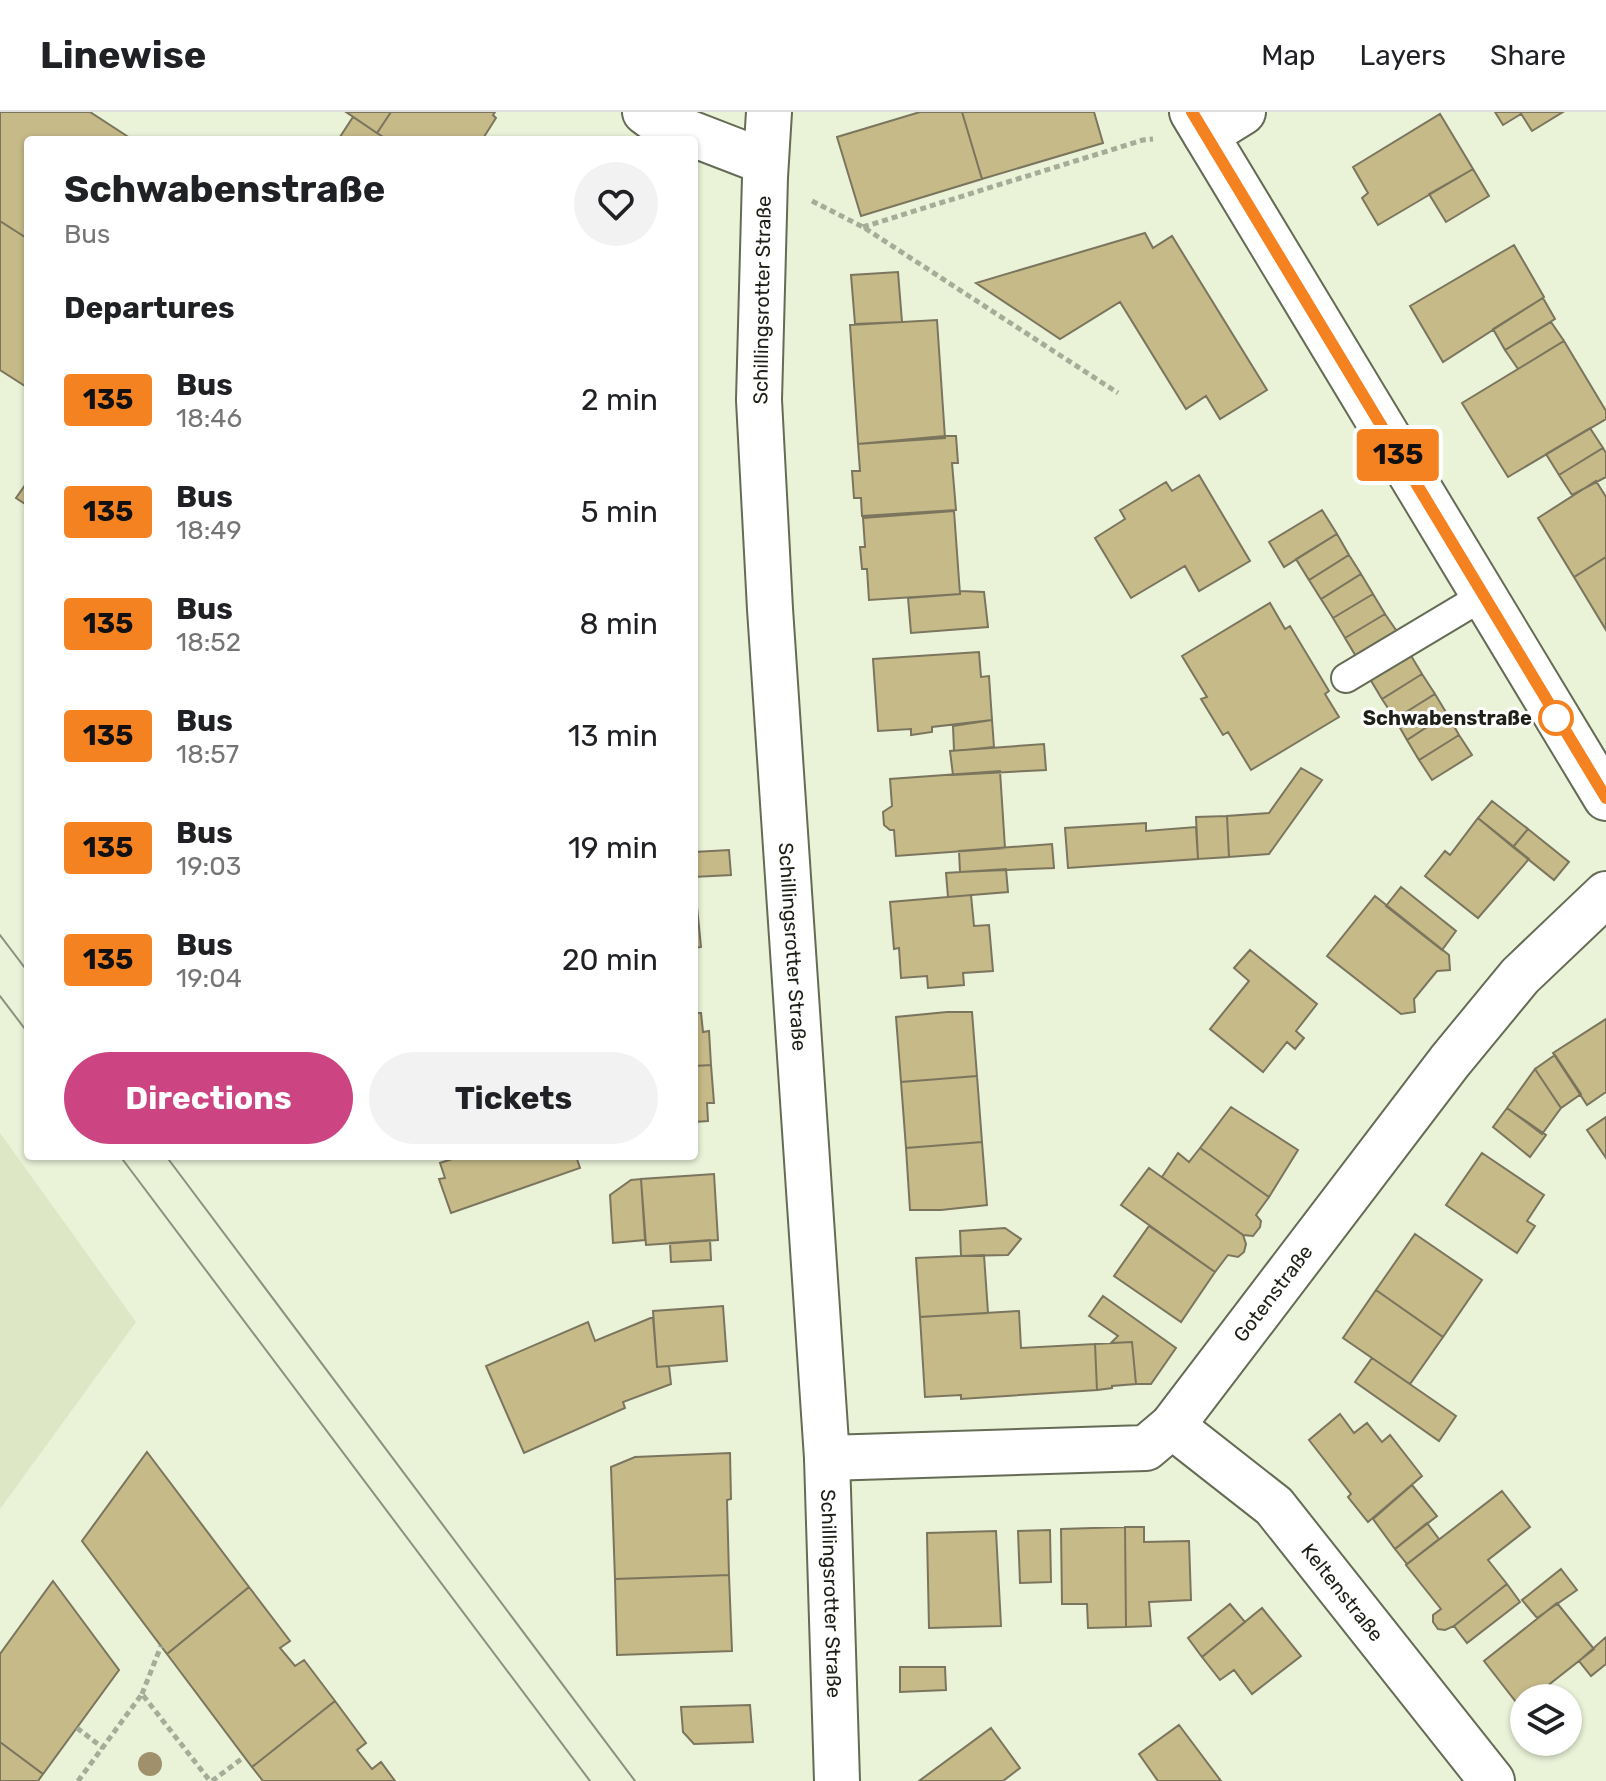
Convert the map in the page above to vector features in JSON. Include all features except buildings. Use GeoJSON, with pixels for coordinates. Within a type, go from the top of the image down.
{"type":"FeatureCollection","features":[{"type":"Feature","properties":{"kind":"street"},"geometry":{"type":"LineString","coordinates":[[645,112],[691,136]]}},
{"type":"Feature","properties":{"kind":"street","name":"Schillingsrotter Straße"},"geometry":{"type":"LineString","coordinates":[[769,112],[759,400],[770,609],[827,1458],[837,1781]]}},
{"type":"Feature","properties":{"kind":"street"},"geometry":{"type":"LineString","coordinates":[[1243,112],[1199,124],[1606,798]]}},
{"type":"Feature","properties":{"kind":"street"},"geometry":{"type":"LineString","coordinates":[[698,139],[765,170]]}},
{"type":"Feature","properties":{"kind":"street","name":"Gotenstraße"},"geometry":{"type":"LineString","coordinates":[[827,1458],[1146,1448],[1172,1426],[1450,1061],[1520,976],[1606,894]]}},
{"type":"Feature","properties":{"kind":"street","name":"Keltenstraße"},"geometry":{"type":"LineString","coordinates":[[1172,1426],[1274,1506],[1492,1781]]}},
{"type":"Feature","properties":{"kind":"lane"},"geometry":{"type":"LineString","coordinates":[[1346,678],[1483,596]]}},
{"type":"Feature","properties":{"kind":"path"},"geometry":{"type":"LineString","coordinates":[[863,227],[1199,124]]}},
{"type":"Feature","properties":{"kind":"path"},"geometry":{"type":"LineString","coordinates":[[765,170],[863,227],[1118,393]]}},
{"type":"Feature","properties":{"kind":"path"},"geometry":{"type":"LineString","coordinates":[[78,1781],[142,1694],[161,1646]]}},
{"type":"Feature","properties":{"kind":"path"},"geometry":{"type":"LineString","coordinates":[[142,1694],[211,1781],[244,1757]]}},
{"type":"Feature","properties":{"kind":"path"},"geometry":{"type":"LineString","coordinates":[[77,1728],[103,1748]]}},
{"type":"Feature","properties":{"kind":"shaded area"},"geometry":{"type":"Polygon","coordinates":[[[0,1133],[136,1322],[0,1509],[0,1133]]]}},
{"type":"Feature","properties":{"kind":"tram line"},"geometry":{"type":"LineString","coordinates":[[0,935],[24,967]]}},
{"type":"Feature","properties":{"kind":"tram line"},"geometry":{"type":"LineString","coordinates":[[0,996],[24,1028]]}},
{"type":"Feature","properties":{"kind":"tram line"},"geometry":{"type":"LineString","coordinates":[[123,1160],[590,1781]]}},
{"type":"Feature","properties":{"kind":"tram line"},"geometry":{"type":"LineString","coordinates":[[169,1160],[635,1781]]}},
{"type":"Feature","properties":{"kind":"bus line","name":"135"},"geometry":{"type":"LineString","coordinates":[[1192,112],[1606,798]]}},
{"type":"Feature","properties":{"kind":"place","name":"Schwabenstraße"},"geometry":{"type":"Point","coordinates":[1556,718]}}]}
